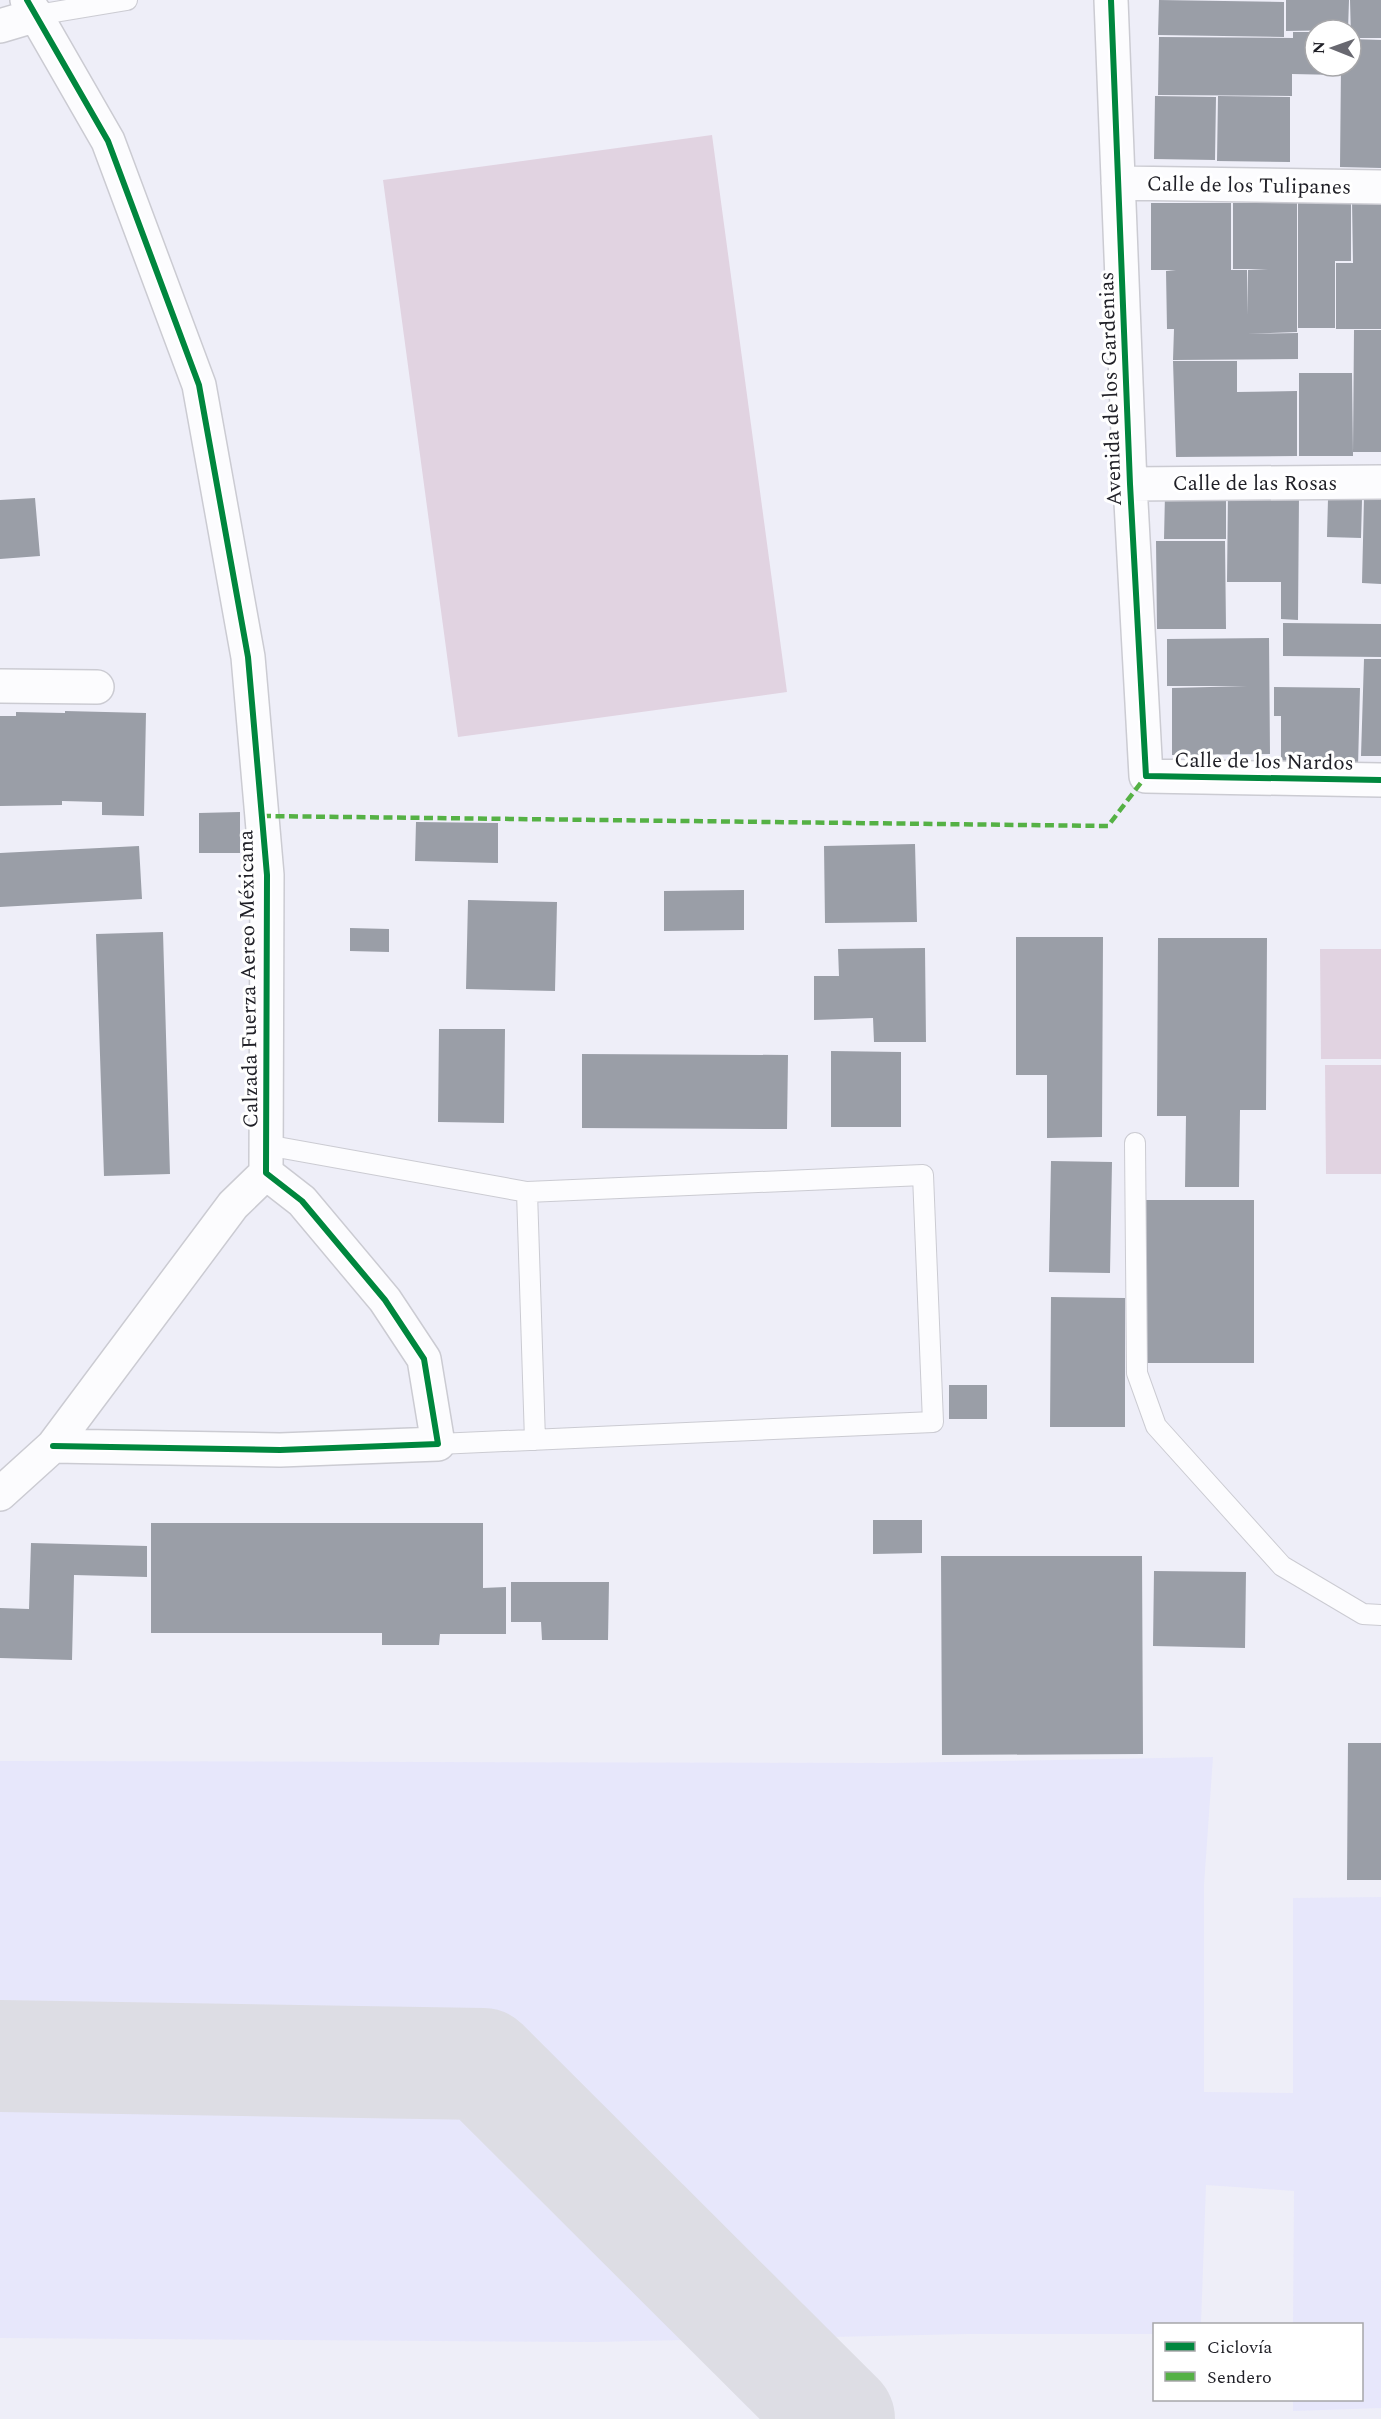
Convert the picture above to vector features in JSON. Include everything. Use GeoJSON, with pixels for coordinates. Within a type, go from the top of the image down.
{"type":"FeatureCollection","features":[{"type":"Feature","properties":{"kind":"street","name":"Avenida de los Gardenias"},"geometry":{"type":"LineString","coordinates":[[1111,0],[1130,484],[1146,776]]}},
{"type":"Feature","properties":{"kind":"street"},"geometry":{"type":"LineString","coordinates":[[0,26],[32,7]]}},
{"type":"Feature","properties":{"kind":"street","name":"Calzada Fuerza Aereo Méxicana"},"geometry":{"type":"LineString","coordinates":[[32,7],[108,141],[199,385],[246,645],[267,875],[266,1159]]}},
{"type":"Feature","properties":{"kind":"street","name":"Calle de los Tulipanes"},"geometry":{"type":"LineString","coordinates":[[1118,183],[1381,187]]}},
{"type":"Feature","properties":{"kind":"street","name":"Calle de las Rosas"},"geometry":{"type":"LineString","coordinates":[[1130,484],[1381,482]]}},
{"type":"Feature","properties":{"kind":"street"},"geometry":{"type":"LineString","coordinates":[[0,686],[97,687]]}},
{"type":"Feature","properties":{"kind":"street","name":"Calle de los Nardos"},"geometry":{"type":"LineString","coordinates":[[1146,776],[1381,780]]}},
{"type":"Feature","properties":{"kind":"street"},"geometry":{"type":"LineString","coordinates":[[0,1494],[53,1446],[266,1159],[385,1300],[424,1359],[438,1444],[280,1450],[53,1446]]}},
{"type":"Feature","properties":{"kind":"lane"},"geometry":{"type":"LineString","coordinates":[[32,7],[127,0]]}},
{"type":"Feature","properties":{"kind":"lane"},"geometry":{"type":"LineString","coordinates":[[1135,1143],[1137,1373],[1156,1426],[1282,1566],[1363,1614],[1381,1615]]}},
{"type":"Feature","properties":{"kind":"lane"},"geometry":{"type":"LineString","coordinates":[[266,1159],[527,1192],[923,1175],[933,1422],[438,1444]]}},
{"type":"Feature","properties":{"kind":"lane"},"geometry":{"type":"LineString","coordinates":[[527,1192],[535,1440]]}},
{"type":"Feature","properties":{"kind":"shaded area"},"geometry":{"type":"Polygon","coordinates":[[[712,135],[787,692],[458,737],[383,180],[712,135]]]}},
{"type":"Feature","properties":{"kind":"shaded area"},"geometry":{"type":"Polygon","coordinates":[[[1320,949],[1381,949],[1381,1059],[1321,1059],[1320,949]]]}},
{"type":"Feature","properties":{"kind":"shaded area"},"geometry":{"type":"Polygon","coordinates":[[[1325,1065],[1381,1065],[1381,1174],[1326,1174],[1325,1065]]]}},
{"type":"Feature","properties":{"kind":"shaded area"},"geometry":{"type":"Polygon","coordinates":[[[1213,1757],[1204,1885],[1204,2092],[1293,2093],[1293,1898],[1381,1897],[1381,2408],[1293,2411],[1293,2401],[1363,2401],[1363,2323],[1293,2323],[1294,2191],[1206,2185],[1201,2323],[1153,2323],[1153,2334],[968,2334],[593,2342],[0,2338],[0,1761],[893,1763],[1213,1757]]]}},
{"type":"Feature","properties":{"kind":"building"},"geometry":{"type":"Polygon","coordinates":[[[1159,0],[1284,2],[1284,37],[1158,35],[1159,0]]]}},
{"type":"Feature","properties":{"kind":"building"},"geometry":{"type":"Polygon","coordinates":[[[1286,0],[1349,0],[1348,18],[1303,18],[1303,31],[1286,31],[1286,0]]]}},
{"type":"Feature","properties":{"kind":"building"},"geometry":{"type":"Polygon","coordinates":[[[1350,0],[1381,0],[1381,38],[1363,38],[1363,18],[1350,18],[1350,0]]]}},
{"type":"Feature","properties":{"kind":"building"},"geometry":{"type":"Polygon","coordinates":[[[1293,32],[1303,32],[1303,74],[1292,74],[1292,96],[1158,95],[1159,37],[1293,38],[1293,32]]]}},
{"type":"Feature","properties":{"kind":"building"},"geometry":{"type":"Polygon","coordinates":[[[1363,39],[1381,40],[1381,168],[1340,167],[1341,78],[1363,78],[1363,39]]]}},
{"type":"Feature","properties":{"kind":"building"},"geometry":{"type":"Polygon","coordinates":[[[1155,96],[1216,97],[1215,160],[1154,159],[1155,96]]]}},
{"type":"Feature","properties":{"kind":"building"},"geometry":{"type":"Polygon","coordinates":[[[1218,96],[1290,97],[1290,162],[1217,161],[1218,96]]]}},
{"type":"Feature","properties":{"kind":"building"},"geometry":{"type":"Polygon","coordinates":[[[1352,200],[1381,201],[1381,329],[1336,329],[1336,263],[1353,263],[1352,200]]]}},
{"type":"Feature","properties":{"kind":"building"},"geometry":{"type":"Polygon","coordinates":[[[1351,202],[1351,261],[1335,261],[1335,328],[1298,328],[1298,203],[1351,202]]]}},
{"type":"Feature","properties":{"kind":"building"},"geometry":{"type":"Polygon","coordinates":[[[1151,203],[1231,203],[1231,270],[1247,270],[1248,315],[1248,270],[1268,269],[1233,269],[1233,203],[1297,203],[1297,332],[1247,334],[1298,333],[1298,359],[1173,360],[1174,329],[1167,329],[1166,271],[1176,270],[1151,270],[1151,203]]]}},
{"type":"Feature","properties":{"kind":"building"},"geometry":{"type":"Polygon","coordinates":[[[1354,330],[1381,330],[1381,452],[1353,452],[1354,330]]]}},
{"type":"Feature","properties":{"kind":"building"},"geometry":{"type":"Polygon","coordinates":[[[1173,361],[1237,361],[1237,392],[1297,391],[1297,456],[1176,457],[1173,361]]]}},
{"type":"Feature","properties":{"kind":"building"},"geometry":{"type":"Polygon","coordinates":[[[1299,373],[1352,373],[1353,456],[1299,456],[1299,373]]]}},
{"type":"Feature","properties":{"kind":"building"},"geometry":{"type":"Polygon","coordinates":[[[1228,493],[1299,495],[1298,620],[1281,619],[1281,582],[1227,582],[1228,493]]]}},
{"type":"Feature","properties":{"kind":"building"},"geometry":{"type":"Polygon","coordinates":[[[1165,494],[1226,494],[1226,539],[1164,539],[1165,494]]]}},
{"type":"Feature","properties":{"kind":"building"},"geometry":{"type":"Polygon","coordinates":[[[35,498],[40,556],[0,559],[0,500],[35,498]]]}},
{"type":"Feature","properties":{"kind":"building"},"geometry":{"type":"Polygon","coordinates":[[[1364,498],[1381,499],[1381,584],[1362,583],[1364,498]]]}},
{"type":"Feature","properties":{"kind":"building"},"geometry":{"type":"Polygon","coordinates":[[[1328,499],[1362,500],[1361,538],[1327,537],[1328,499]]]}},
{"type":"Feature","properties":{"kind":"building"},"geometry":{"type":"Polygon","coordinates":[[[1156,541],[1225,541],[1226,629],[1157,629],[1156,541]]]}},
{"type":"Feature","properties":{"kind":"building"},"geometry":{"type":"Polygon","coordinates":[[[1283,623],[1381,624],[1381,657],[1283,656],[1283,623]]]}},
{"type":"Feature","properties":{"kind":"building"},"geometry":{"type":"Polygon","coordinates":[[[1269,638],[1270,754],[1172,755],[1172,688],[1247,686],[1167,686],[1167,639],[1269,638]]]}},
{"type":"Feature","properties":{"kind":"building"},"geometry":{"type":"Polygon","coordinates":[[[1364,659],[1381,659],[1381,756],[1361,756],[1364,659]]]}},
{"type":"Feature","properties":{"kind":"building"},"geometry":{"type":"Polygon","coordinates":[[[1274,687],[1360,688],[1358,767],[1281,766],[1281,716],[1274,716],[1274,687]]]}},
{"type":"Feature","properties":{"kind":"building"},"geometry":{"type":"Polygon","coordinates":[[[65,711],[146,713],[144,816],[102,815],[102,802],[62,801],[62,805],[0,806],[0,716],[16,716],[16,712],[65,713],[65,711]]]}},
{"type":"Feature","properties":{"kind":"building"},"geometry":{"type":"Polygon","coordinates":[[[240,812],[240,853],[199,853],[199,813],[240,812]]]}},
{"type":"Feature","properties":{"kind":"building"},"geometry":{"type":"Polygon","coordinates":[[[416,822],[498,823],[498,863],[415,861],[416,822]]]}},
{"type":"Feature","properties":{"kind":"building"},"geometry":{"type":"Polygon","coordinates":[[[915,844],[917,922],[825,923],[824,846],[915,844]]]}},
{"type":"Feature","properties":{"kind":"building"},"geometry":{"type":"Polygon","coordinates":[[[139,846],[142,899],[0,907],[0,853],[139,846]]]}},
{"type":"Feature","properties":{"kind":"building"},"geometry":{"type":"Polygon","coordinates":[[[744,890],[744,930],[664,931],[664,891],[744,890]]]}},
{"type":"Feature","properties":{"kind":"building"},"geometry":{"type":"Polygon","coordinates":[[[468,900],[557,902],[555,991],[466,989],[468,900]]]}},
{"type":"Feature","properties":{"kind":"building"},"geometry":{"type":"Polygon","coordinates":[[[350,928],[389,929],[389,952],[350,951],[350,928]]]}},
{"type":"Feature","properties":{"kind":"building"},"geometry":{"type":"Polygon","coordinates":[[[163,932],[170,1174],[104,1176],[96,934],[163,932]]]}},
{"type":"Feature","properties":{"kind":"building"},"geometry":{"type":"Polygon","coordinates":[[[1016,937],[1103,937],[1102,1137],[1047,1138],[1047,1075],[1016,1075],[1016,937]]]}},
{"type":"Feature","properties":{"kind":"building"},"geometry":{"type":"Polygon","coordinates":[[[1158,938],[1267,938],[1266,1110],[1240,1110],[1239,1187],[1185,1187],[1186,1116],[1157,1116],[1158,938]]]}},
{"type":"Feature","properties":{"kind":"building"},"geometry":{"type":"Polygon","coordinates":[[[925,948],[926,1042],[874,1042],[873,1018],[814,1020],[814,976],[839,976],[838,949],[925,948]]]}},
{"type":"Feature","properties":{"kind":"building"},"geometry":{"type":"Polygon","coordinates":[[[439,1029],[505,1029],[504,1123],[438,1122],[439,1029]]]}},
{"type":"Feature","properties":{"kind":"building"},"geometry":{"type":"Polygon","coordinates":[[[831,1051],[901,1052],[901,1127],[831,1127],[831,1051]]]}},
{"type":"Feature","properties":{"kind":"building"},"geometry":{"type":"Polygon","coordinates":[[[582,1054],[788,1055],[787,1129],[582,1128],[582,1054]]]}},
{"type":"Feature","properties":{"kind":"building"},"geometry":{"type":"Polygon","coordinates":[[[1051,1161],[1112,1162],[1110,1273],[1049,1272],[1051,1161]]]}},
{"type":"Feature","properties":{"kind":"building"},"geometry":{"type":"Polygon","coordinates":[[[1139,1200],[1254,1200],[1254,1363],[1139,1363],[1139,1200]]]}},
{"type":"Feature","properties":{"kind":"building"},"geometry":{"type":"Polygon","coordinates":[[[1051,1297],[1125,1298],[1125,1427],[1050,1427],[1051,1297]]]}},
{"type":"Feature","properties":{"kind":"building"},"geometry":{"type":"Polygon","coordinates":[[[949,1385],[987,1385],[987,1419],[949,1419],[949,1385]]]}},
{"type":"Feature","properties":{"kind":"building"},"geometry":{"type":"Polygon","coordinates":[[[873,1520],[922,1520],[922,1553],[873,1554],[873,1520]]]}},
{"type":"Feature","properties":{"kind":"building"},"geometry":{"type":"Polygon","coordinates":[[[151,1523],[483,1523],[483,1588],[506,1587],[506,1634],[440,1634],[439,1645],[382,1645],[382,1633],[151,1633],[151,1523]]]}},
{"type":"Feature","properties":{"kind":"building"},"geometry":{"type":"Polygon","coordinates":[[[31,1543],[147,1546],[147,1577],[74,1575],[72,1660],[0,1658],[0,1608],[29,1609],[31,1543]]]}},
{"type":"Feature","properties":{"kind":"building"},"geometry":{"type":"Polygon","coordinates":[[[941,1556],[1142,1556],[1143,1754],[942,1755],[941,1556]]]}},
{"type":"Feature","properties":{"kind":"building"},"geometry":{"type":"Polygon","coordinates":[[[1154,1571],[1246,1572],[1245,1648],[1153,1646],[1154,1571]]]}},
{"type":"Feature","properties":{"kind":"building"},"geometry":{"type":"Polygon","coordinates":[[[511,1582],[609,1582],[608,1640],[542,1640],[541,1622],[511,1622],[511,1582]]]}},
{"type":"Feature","properties":{"kind":"building"},"geometry":{"type":"Polygon","coordinates":[[[1348,1743],[1381,1743],[1381,1880],[1347,1880],[1348,1743]]]}},
{"type":"Feature","properties":{"kind":"taxiway"},"geometry":{"type":"LineString","coordinates":[[0,2056],[483,2064],[839,2419]]}},
{"type":"Feature","properties":{"kind":"marked path"},"geometry":{"type":"LineString","coordinates":[[262,816],[1108,826],[1146,776]]}},
{"type":"Feature","properties":{"kind":"cycle path"},"geometry":{"type":"LineString","coordinates":[[27,0],[108,141],[199,385],[248,657],[267,875],[266,1173],[302,1201],[385,1300],[424,1359],[438,1444],[280,1450],[53,1446]]}},
{"type":"Feature","properties":{"kind":"cycle path"},"geometry":{"type":"LineString","coordinates":[[1111,0],[1130,484],[1146,776],[1381,780]]}}]}
